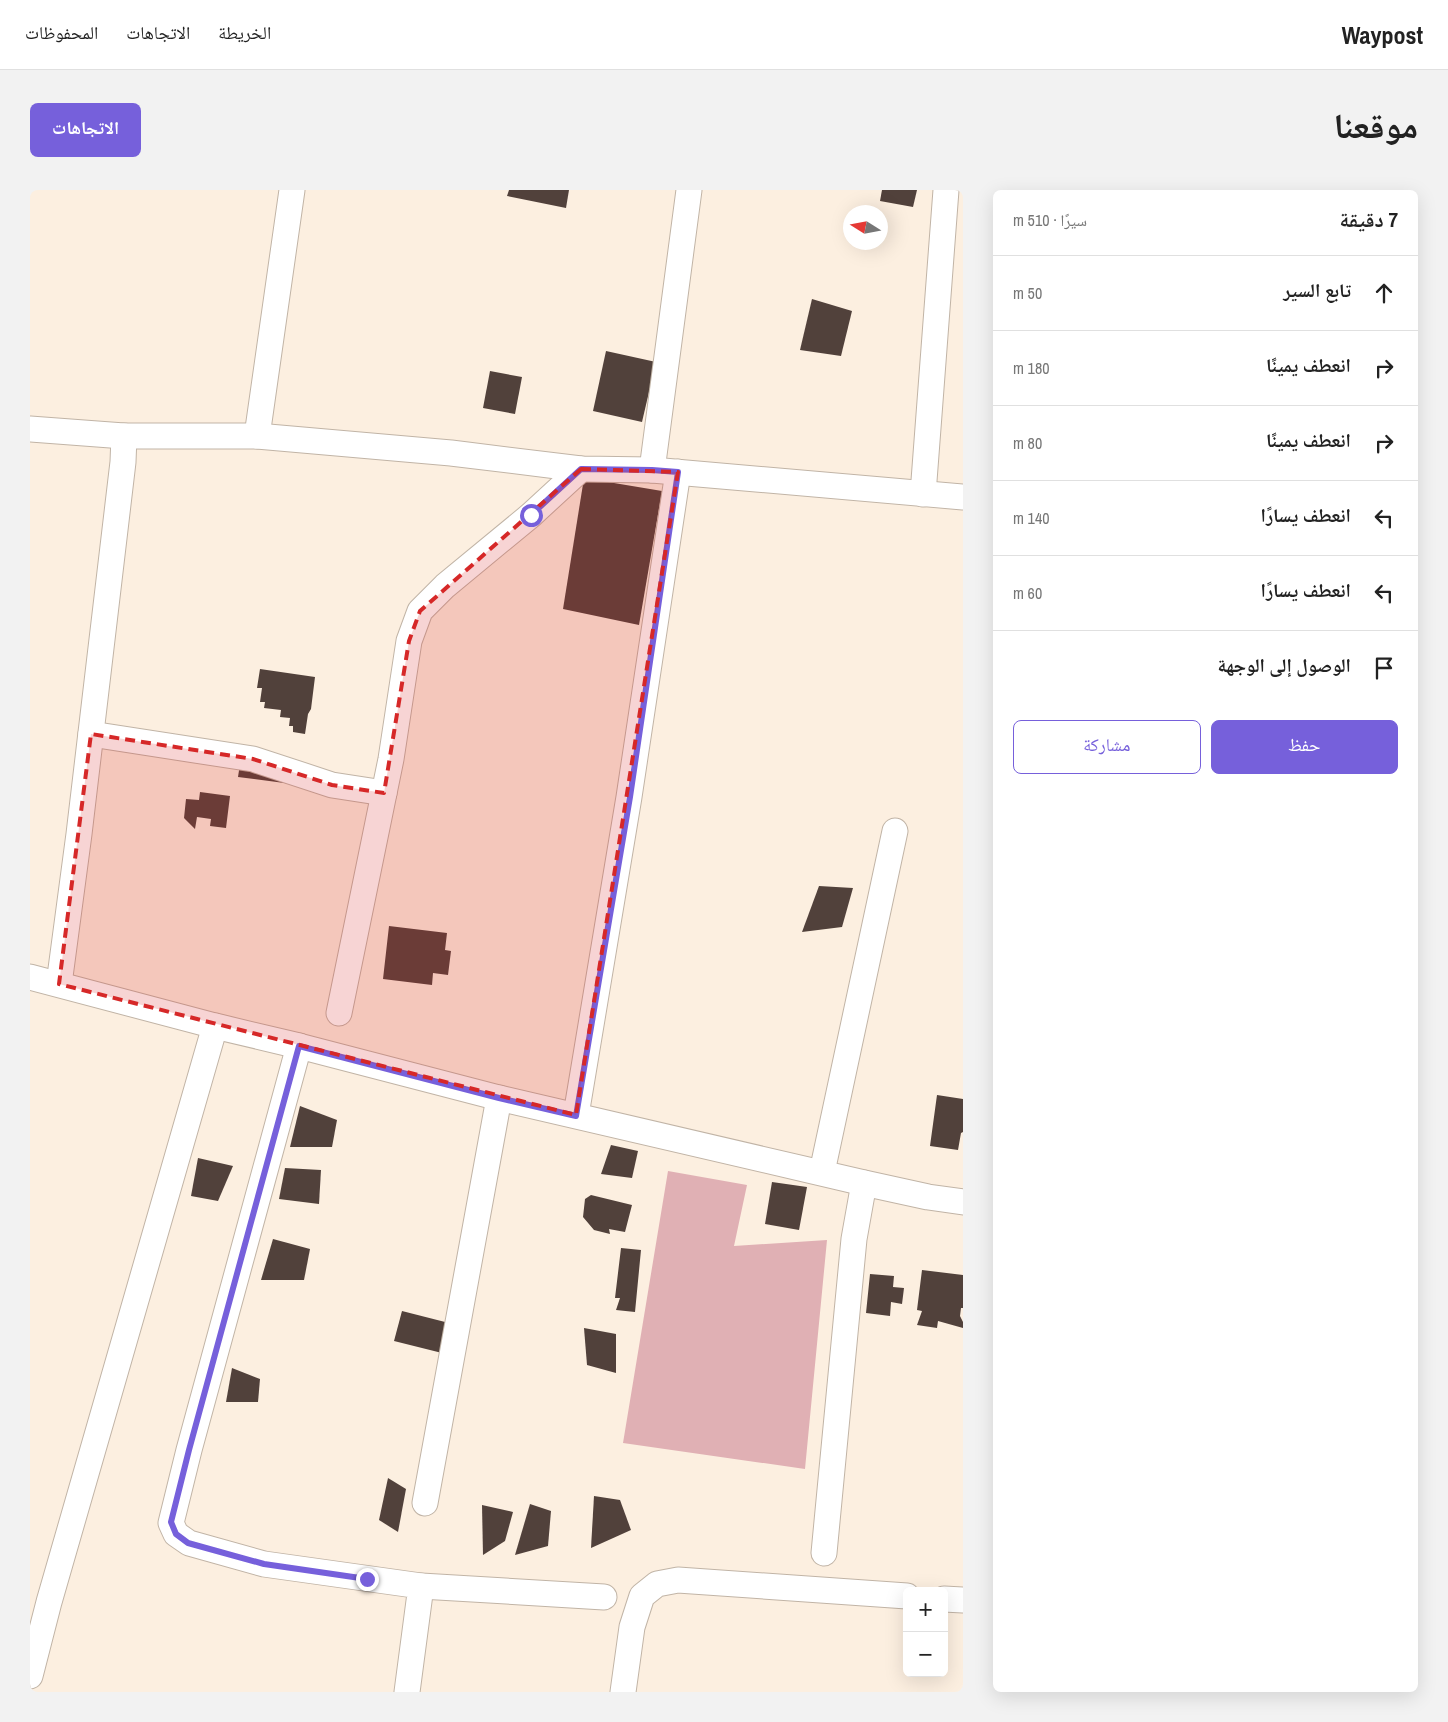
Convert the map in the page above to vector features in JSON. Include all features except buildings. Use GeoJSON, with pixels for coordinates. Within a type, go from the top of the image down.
{"type":"FeatureCollection","features":[{"type":"Feature","properties":{"kind":"street"},"geometry":{"type":"LineString","coordinates":[[257,436],[292,190]]}},
{"type":"Feature","properties":{"kind":"street"},"geometry":{"type":"LineString","coordinates":[[652,470],[689,190]]}},
{"type":"Feature","properties":{"kind":"street"},"geometry":{"type":"LineString","coordinates":[[923,494],[946,190]]}},
{"type":"Feature","properties":{"kind":"street"},"geometry":{"type":"LineString","coordinates":[[30,429],[124,436],[257,436],[451,453],[581,469],[652,470],[963,497]]}},
{"type":"Feature","properties":{"kind":"street"},"geometry":{"type":"LineString","coordinates":[[59,984],[91,734],[123,462],[124,436]]}},
{"type":"Feature","properties":{"kind":"street"},"geometry":{"type":"LineString","coordinates":[[339,1013],[391,759],[409,641],[420,611],[445,586],[531,515],[581,469]]}},
{"type":"Feature","properties":{"kind":"street"},"geometry":{"type":"LineString","coordinates":[[576,1116],[630,797],[678,472]]}},
{"type":"Feature","properties":{"kind":"street"},"geometry":{"type":"LineString","coordinates":[[91,734],[253,759],[332,785],[384,793]]}},
{"type":"Feature","properties":{"kind":"street"},"geometry":{"type":"LineString","coordinates":[[822,1172],[894,830]]}},
{"type":"Feature","properties":{"kind":"street"},"geometry":{"type":"LineString","coordinates":[[30,977],[499,1098],[864,1183],[928,1197],[963,1202]]}},
{"type":"Feature","properties":{"kind":"street"},"geometry":{"type":"LineString","coordinates":[[30,1676],[49,1602],[215,1026]]}},
{"type":"Feature","properties":{"kind":"street"},"geometry":{"type":"LineString","coordinates":[[299,1046],[189,1450],[171,1522],[176,1534],[188,1543],[264,1564],[421,1586],[604,1597]]}},
{"type":"Feature","properties":{"kind":"street"},"geometry":{"type":"LineString","coordinates":[[425,1504],[499,1098]]}},
{"type":"Feature","properties":{"kind":"street"},"geometry":{"type":"LineString","coordinates":[[824,1553],[854,1239],[864,1183]]}},
{"type":"Feature","properties":{"kind":"street"},"geometry":{"type":"LineString","coordinates":[[623,1692],[632,1627],[642,1596],[657,1584],[678,1580],[903,1596]]}},
{"type":"Feature","properties":{"kind":"street"},"geometry":{"type":"LineString","coordinates":[[407,1692],[421,1586]]}},
{"type":"Feature","properties":{"kind":"street"},"geometry":{"type":"LineString","coordinates":[[948,1599],[963,1600]]}},
{"type":"Feature","properties":{"kind":"highlighted area"},"geometry":{"type":"Polygon","coordinates":[[[581,469],[678,472],[576,1115],[59,984],[91,734],[253,759],[332,785],[384,793],[409,641],[420,611],[581,469]]]}},
{"type":"Feature","properties":{"kind":"shaded area"},"geometry":{"type":"Polygon","coordinates":[[[668,1171],[747,1185],[734,1246],[827,1240],[805,1469],[623,1443],[668,1171]]]}},
{"type":"Feature","properties":{"kind":"route"},"geometry":{"type":"LineString","coordinates":[[367,1579],[264,1564],[188,1543],[176,1534],[171,1522],[299,1046],[576,1116],[630,797],[678,472],[581,469],[531,515]]}}]}
